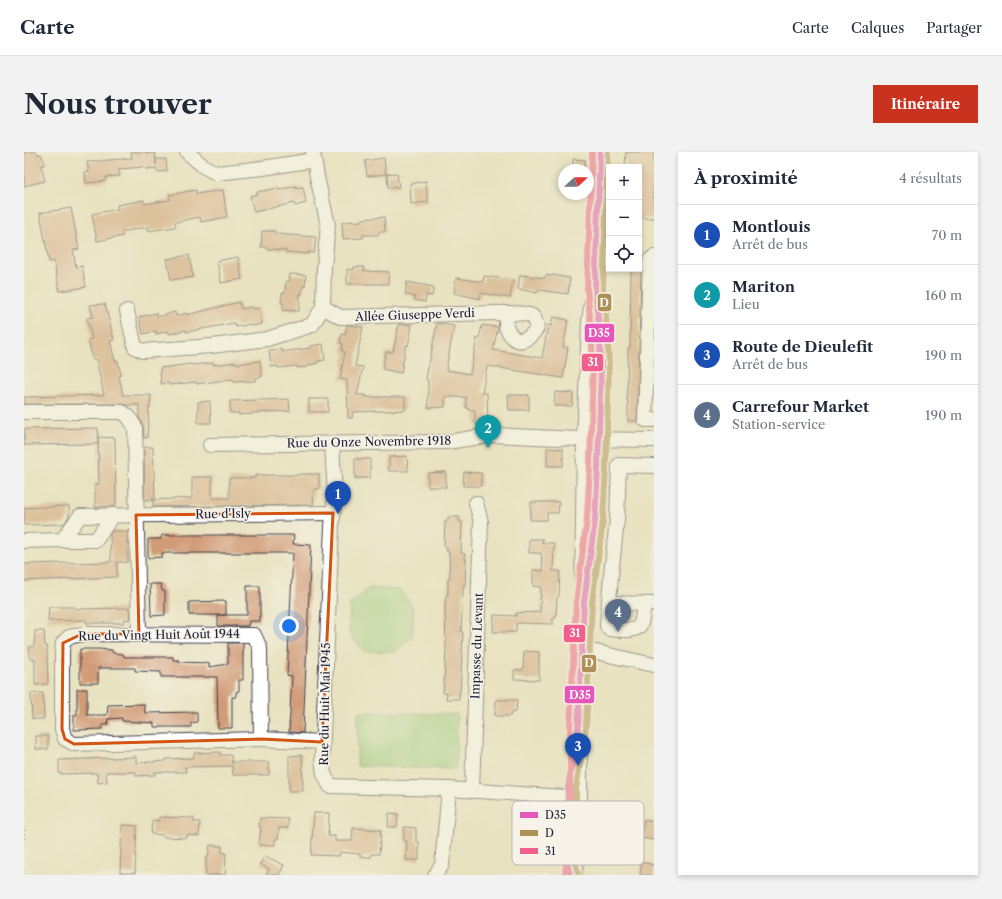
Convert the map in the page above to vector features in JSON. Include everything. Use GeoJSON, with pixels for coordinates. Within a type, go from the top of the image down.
{"type":"FeatureCollection","features":[{"type":"Feature","properties":{"kind":"main road"},"geometry":{"type":"LineString","coordinates":[[584,602],[595,520],[589,356],[595,289],[600,152]]}},
{"type":"Feature","properties":{"kind":"main road"},"geometry":{"type":"LineString","coordinates":[[573,801],[584,602],[585,462],[593,439],[601,364],[595,289]]}},
{"type":"Feature","properties":{"kind":"main road"},"geometry":{"type":"LineString","coordinates":[[568,865],[570,875]]}},
{"type":"Feature","properties":{"kind":"main road"},"geometry":{"type":"LineString","coordinates":[[574,865],[574,875]]}},
{"type":"Feature","properties":{"kind":"street"},"geometry":{"type":"LineString","coordinates":[[127,311],[135,347],[143,351],[212,346],[267,339],[312,325],[323,307],[324,267],[328,225],[313,156],[263,168],[216,174],[203,166],[187,152]]}},
{"type":"Feature","properties":{"kind":"street"},"geometry":{"type":"LineString","coordinates":[[654,257],[650,260],[651,337],[645,420],[654,420]]}},
{"type":"Feature","properties":{"kind":"street","name":"Allée Giuseppe Verdi"},"geometry":{"type":"LineString","coordinates":[[323,307],[340,317],[509,313]]}},
{"type":"Feature","properties":{"kind":"street"},"geometry":{"type":"LineString","coordinates":[[24,412],[122,412],[128,416],[135,427],[139,634]]}},
{"type":"Feature","properties":{"kind":"street","name":"Rue du Onze Novembre 1918"},"geometry":{"type":"LineString","coordinates":[[210,445],[447,442],[493,435],[654,440]]}},
{"type":"Feature","properties":{"kind":"street","name":"Rue du Huit Mai 1945"},"geometry":{"type":"LineString","coordinates":[[332,444],[335,496],[322,742],[324,774],[330,786],[448,789],[573,798]]}},
{"type":"Feature","properties":{"kind":"street"},"geometry":{"type":"LineString","coordinates":[[609,603],[649,604],[639,628],[632,630],[609,629],[607,626],[607,622],[617,520],[619,465],[654,466]]}},
{"type":"Feature","properties":{"kind":"street","name":"Impasse du Levant"},"geometry":{"type":"LineString","coordinates":[[472,791],[481,522],[476,503]]}},
{"type":"Feature","properties":{"kind":"street","name":"Rue d'Isly"},"geometry":{"type":"LineString","coordinates":[[62,540],[80,516],[333,513]]}},
{"type":"Feature","properties":{"kind":"street"},"geometry":{"type":"LineString","coordinates":[[24,541],[96,540],[113,515]]}},
{"type":"Feature","properties":{"kind":"street","name":"Rue du Vingt Huit Août 1944"},"geometry":{"type":"LineString","coordinates":[[262,739],[260,648],[254,635],[82,634],[69,637],[63,643],[62,729],[65,739],[74,744],[262,739],[322,742]]}},
{"type":"Feature","properties":{"kind":"street"},"geometry":{"type":"LineString","coordinates":[[582,649],[654,665]]}},
{"type":"Feature","properties":{"kind":"street"},"geometry":{"type":"LineString","coordinates":[[435,875],[442,865],[448,789]]}},
{"type":"Feature","properties":{"kind":"path"},"geometry":{"type":"LineString","coordinates":[[24,830],[24,842]]}},
{"type":"Feature","properties":{"kind":"highlighted area"},"geometry":{"type":"Polygon","coordinates":[[[333,513],[322,742],[261,739],[74,744],[65,739],[62,729],[63,643],[82,634],[139,634],[136,515],[333,513]]]}},
{"type":"Feature","properties":{"kind":"green space"},"geometry":{"type":"Polygon","coordinates":[[[369,588],[400,590],[413,607],[413,636],[395,652],[364,651],[349,634],[350,604],[369,588]]]}},
{"type":"Feature","properties":{"kind":"green space"},"geometry":{"type":"Polygon","coordinates":[[[358,712],[457,714],[456,769],[357,766],[358,712]]]}},
{"type":"Feature","properties":{"kind":"building"},"geometry":{"type":"Polygon","coordinates":[[[24,152],[37,152],[38,155],[41,154],[45,164],[41,166],[45,181],[24,186],[24,152]]]}},
{"type":"Feature","properties":{"kind":"building"},"geometry":{"type":"Polygon","coordinates":[[[131,152],[147,152],[147,154],[155,153],[156,165],[156,159],[166,159],[167,171],[157,172],[156,168],[146,169],[144,167],[119,169],[120,176],[106,177],[106,181],[86,183],[85,172],[89,172],[87,162],[132,158],[131,152]]]}},
{"type":"Feature","properties":{"kind":"building"},"geometry":{"type":"Polygon","coordinates":[[[626,152],[654,152],[654,218],[642,218],[642,164],[625,164],[626,152]]]}},
{"type":"Feature","properties":{"kind":"building"},"geometry":{"type":"Polygon","coordinates":[[[384,158],[386,174],[367,176],[365,161],[384,158]]]}},
{"type":"Feature","properties":{"kind":"building"},"geometry":{"type":"Polygon","coordinates":[[[573,159],[585,160],[585,164],[573,164],[573,159]]]}},
{"type":"Feature","properties":{"kind":"building"},"geometry":{"type":"Polygon","coordinates":[[[397,173],[399,187],[388,188],[387,174],[397,173]]]}},
{"type":"Feature","properties":{"kind":"building"},"geometry":{"type":"Polygon","coordinates":[[[426,181],[428,202],[411,204],[410,184],[426,181]]]}},
{"type":"Feature","properties":{"kind":"building"},"geometry":{"type":"Polygon","coordinates":[[[296,186],[296,188],[303,187],[306,203],[295,206],[294,203],[254,212],[250,196],[257,194],[257,192],[278,188],[278,190],[296,186]]]}},
{"type":"Feature","properties":{"kind":"building"},"geometry":{"type":"Polygon","coordinates":[[[196,190],[196,194],[223,190],[227,217],[201,222],[200,217],[175,222],[175,227],[149,231],[148,227],[136,229],[122,232],[123,236],[97,241],[92,214],[118,209],[117,205],[144,200],[144,204],[170,200],[169,195],[196,190]]]}},
{"type":"Feature","properties":{"kind":"building"},"geometry":{"type":"Polygon","coordinates":[[[71,208],[79,249],[73,250],[76,267],[82,266],[86,287],[59,291],[54,261],[49,262],[40,213],[71,208]]]}},
{"type":"Feature","properties":{"kind":"building"},"geometry":{"type":"Polygon","coordinates":[[[384,217],[385,232],[379,232],[379,235],[363,235],[363,238],[343,239],[342,222],[362,221],[362,219],[384,217]]]}},
{"type":"Feature","properties":{"kind":"building"},"geometry":{"type":"Polygon","coordinates":[[[262,231],[275,231],[275,234],[316,237],[314,253],[308,252],[308,254],[286,252],[286,250],[267,249],[267,247],[261,247],[262,231]]]}},
{"type":"Feature","properties":{"kind":"building"},"geometry":{"type":"Polygon","coordinates":[[[189,255],[193,277],[171,280],[167,259],[189,255]]]}},
{"type":"Feature","properties":{"kind":"building"},"geometry":{"type":"Polygon","coordinates":[[[238,257],[242,279],[221,283],[217,261],[238,257]]]}},
{"type":"Feature","properties":{"kind":"building"},"geometry":{"type":"Polygon","coordinates":[[[354,267],[364,267],[364,271],[389,272],[388,284],[347,284],[347,269],[354,270],[354,267]]]}},
{"type":"Feature","properties":{"kind":"building"},"geometry":{"type":"Polygon","coordinates":[[[631,272],[641,272],[637,421],[628,421],[628,348],[630,348],[631,272]]]}},
{"type":"Feature","properties":{"kind":"building"},"geometry":{"type":"Polygon","coordinates":[[[290,274],[306,275],[305,286],[303,286],[302,294],[300,294],[299,311],[283,310],[283,303],[281,303],[282,293],[285,293],[286,281],[289,282],[290,274]]]}},
{"type":"Feature","properties":{"kind":"building"},"geometry":{"type":"Polygon","coordinates":[[[520,275],[545,278],[546,275],[552,275],[570,278],[568,294],[538,290],[537,293],[518,289],[520,275]]]}},
{"type":"Feature","properties":{"kind":"building"},"geometry":{"type":"Polygon","coordinates":[[[484,276],[513,280],[510,298],[481,293],[480,299],[454,293],[456,278],[483,282],[484,276]]]}},
{"type":"Feature","properties":{"kind":"building"},"geometry":{"type":"Polygon","coordinates":[[[407,282],[434,287],[432,296],[426,295],[425,302],[414,300],[415,297],[405,294],[407,282]]]}},
{"type":"Feature","properties":{"kind":"building"},"geometry":{"type":"Polygon","coordinates":[[[239,302],[241,309],[252,307],[253,309],[259,308],[262,324],[252,326],[251,324],[236,327],[234,323],[186,332],[186,330],[169,334],[168,331],[156,334],[156,331],[143,334],[139,317],[156,313],[157,317],[175,312],[176,316],[187,313],[187,315],[239,302]]]}},
{"type":"Feature","properties":{"kind":"building"},"geometry":{"type":"Polygon","coordinates":[[[105,304],[114,340],[110,341],[115,361],[118,361],[123,395],[151,395],[147,438],[144,438],[143,426],[139,417],[139,405],[24,404],[24,397],[104,395],[96,359],[93,360],[88,339],[92,339],[87,318],[93,317],[90,305],[105,304]]]}},
{"type":"Feature","properties":{"kind":"building"},"geometry":{"type":"Polygon","coordinates":[[[553,317],[568,320],[563,347],[568,348],[563,378],[487,366],[482,393],[487,393],[488,424],[475,424],[475,410],[469,410],[466,408],[466,397],[445,397],[445,407],[428,408],[428,380],[426,379],[437,323],[454,326],[446,370],[470,374],[477,338],[479,339],[482,325],[498,327],[493,350],[542,358],[548,325],[551,326],[553,317]]]}},
{"type":"Feature","properties":{"kind":"building"},"geometry":{"type":"Polygon","coordinates":[[[399,324],[412,325],[408,346],[406,345],[401,373],[382,369],[386,352],[393,352],[399,324]]]}},
{"type":"Feature","properties":{"kind":"building"},"geometry":{"type":"Polygon","coordinates":[[[347,325],[363,327],[355,366],[363,367],[357,395],[366,395],[366,397],[405,397],[405,410],[353,412],[352,418],[348,418],[347,380],[340,379],[345,352],[342,351],[343,344],[340,343],[342,334],[345,335],[347,325]]]}},
{"type":"Feature","properties":{"kind":"building"},"geometry":{"type":"Polygon","coordinates":[[[323,344],[325,360],[308,365],[308,367],[271,367],[269,351],[282,349],[282,352],[310,348],[310,346],[323,344]]]}},
{"type":"Feature","properties":{"kind":"building"},"geometry":{"type":"Polygon","coordinates":[[[260,361],[262,377],[255,378],[255,381],[234,382],[233,379],[197,384],[196,382],[169,385],[169,383],[161,384],[160,368],[191,364],[214,363],[214,365],[237,362],[237,364],[260,361]]]}},
{"type":"Feature","properties":{"kind":"building"},"geometry":{"type":"Polygon","coordinates":[[[555,392],[573,393],[572,406],[554,406],[555,392]]]}},
{"type":"Feature","properties":{"kind":"building"},"geometry":{"type":"Polygon","coordinates":[[[508,395],[529,395],[529,410],[509,410],[508,395]]]}},
{"type":"Feature","properties":{"kind":"building"},"geometry":{"type":"Polygon","coordinates":[[[289,399],[290,411],[239,415],[239,413],[230,413],[230,401],[289,399]]]}},
{"type":"Feature","properties":{"kind":"building"},"geometry":{"type":"Polygon","coordinates":[[[309,399],[328,399],[328,412],[309,412],[309,399]]]}},
{"type":"Feature","properties":{"kind":"building"},"geometry":{"type":"Polygon","coordinates":[[[210,401],[211,423],[198,423],[198,402],[210,401]]]}},
{"type":"Feature","properties":{"kind":"building"},"geometry":{"type":"Polygon","coordinates":[[[98,428],[98,444],[24,445],[24,429],[98,428]]]}},
{"type":"Feature","properties":{"kind":"building"},"geometry":{"type":"Polygon","coordinates":[[[98,437],[115,438],[116,506],[95,507],[95,484],[99,484],[98,437]]]}},
{"type":"Feature","properties":{"kind":"building"},"geometry":{"type":"Polygon","coordinates":[[[144,447],[153,447],[155,499],[145,500],[144,447]]]}},
{"type":"Feature","properties":{"kind":"building"},"geometry":{"type":"Polygon","coordinates":[[[547,448],[563,449],[563,466],[547,466],[547,448]]]}},
{"type":"Feature","properties":{"kind":"building"},"geometry":{"type":"Polygon","coordinates":[[[407,456],[408,471],[389,471],[389,457],[407,456]]]}},
{"type":"Feature","properties":{"kind":"building"},"geometry":{"type":"Polygon","coordinates":[[[355,459],[370,459],[370,478],[355,478],[355,459]]]}},
{"type":"Feature","properties":{"kind":"building"},"geometry":{"type":"Polygon","coordinates":[[[446,472],[446,487],[428,487],[428,473],[446,472]]]}},
{"type":"Feature","properties":{"kind":"building"},"geometry":{"type":"Polygon","coordinates":[[[464,472],[481,473],[481,486],[463,486],[464,472]]]}},
{"type":"Feature","properties":{"kind":"building"},"geometry":{"type":"Polygon","coordinates":[[[319,474],[319,489],[314,489],[313,505],[153,507],[153,500],[192,498],[192,477],[212,477],[212,498],[229,498],[229,478],[255,478],[255,475],[319,474]]]}},
{"type":"Feature","properties":{"kind":"building"},"geometry":{"type":"Polygon","coordinates":[[[531,502],[559,502],[558,513],[547,513],[547,520],[530,520],[531,502]]]}},
{"type":"Feature","properties":{"kind":"building"},"geometry":{"type":"Polygon","coordinates":[[[69,506],[69,516],[64,524],[24,525],[24,508],[69,506]]]}},
{"type":"Feature","properties":{"kind":"building"},"geometry":{"type":"Polygon","coordinates":[[[448,517],[459,517],[459,521],[462,522],[461,553],[465,554],[466,559],[465,585],[463,590],[461,632],[463,632],[459,699],[446,699],[447,693],[443,693],[446,652],[445,607],[446,595],[448,595],[448,578],[450,578],[449,552],[447,552],[447,547],[444,546],[445,521],[448,521],[448,517]]]}},
{"type":"Feature","properties":{"kind":"building"},"geometry":{"type":"Polygon","coordinates":[[[112,531],[127,531],[128,562],[117,562],[117,577],[24,581],[24,564],[111,562],[110,534],[112,531]]]}},
{"type":"Feature","properties":{"kind":"building"},"geometry":{"type":"Polygon","coordinates":[[[162,535],[294,535],[293,544],[311,545],[303,733],[289,732],[292,676],[287,675],[293,553],[162,553],[162,557],[148,558],[148,539],[161,539],[162,535]]]}},
{"type":"Feature","properties":{"kind":"building"},"geometry":{"type":"Polygon","coordinates":[[[529,539],[543,539],[542,543],[554,543],[553,571],[560,571],[556,618],[553,618],[553,624],[516,623],[516,632],[493,632],[494,615],[516,616],[516,613],[540,612],[541,587],[533,586],[533,570],[543,571],[541,553],[529,553],[529,539]]]}},
{"type":"Feature","properties":{"kind":"building"},"geometry":{"type":"Polygon","coordinates":[[[150,584],[161,584],[162,591],[165,591],[165,615],[151,616],[150,584]]]}},
{"type":"Feature","properties":{"kind":"building"},"geometry":{"type":"Polygon","coordinates":[[[247,586],[260,586],[260,621],[249,621],[248,626],[218,626],[218,615],[247,615],[247,586]]]}},
{"type":"Feature","properties":{"kind":"building"},"geometry":{"type":"Polygon","coordinates":[[[226,601],[226,615],[189,615],[189,602],[226,601]]]}},
{"type":"Feature","properties":{"kind":"building"},"geometry":{"type":"Polygon","coordinates":[[[49,607],[75,607],[75,609],[129,608],[130,619],[124,620],[124,623],[86,623],[86,620],[48,621],[49,607]]]}},
{"type":"Feature","properties":{"kind":"building"},"geometry":{"type":"Polygon","coordinates":[[[35,631],[44,631],[45,646],[47,646],[48,684],[35,685],[35,659],[30,659],[29,647],[34,646],[35,631]]]}},
{"type":"Feature","properties":{"kind":"building"},"geometry":{"type":"Polygon","coordinates":[[[228,643],[243,643],[243,680],[239,680],[239,691],[236,692],[236,697],[232,697],[232,728],[218,728],[217,677],[161,677],[161,672],[135,671],[135,668],[98,668],[98,683],[80,683],[80,649],[112,650],[113,653],[123,654],[124,657],[173,657],[173,660],[179,660],[179,662],[209,663],[209,667],[228,664],[228,643]]]}},
{"type":"Feature","properties":{"kind":"building"},"geometry":{"type":"Polygon","coordinates":[[[524,651],[539,652],[539,680],[514,679],[514,670],[523,670],[524,651]]]}},
{"type":"Feature","properties":{"kind":"building"},"geometry":{"type":"Polygon","coordinates":[[[77,689],[87,689],[87,715],[107,715],[108,705],[144,704],[145,713],[197,712],[197,722],[191,723],[191,727],[154,727],[154,723],[122,721],[122,718],[108,719],[107,725],[102,725],[102,729],[74,730],[74,715],[77,715],[77,689]]]}},
{"type":"Feature","properties":{"kind":"building"},"geometry":{"type":"Polygon","coordinates":[[[31,693],[43,693],[44,719],[32,719],[31,693]]]}},
{"type":"Feature","properties":{"kind":"building"},"geometry":{"type":"Polygon","coordinates":[[[496,700],[517,700],[516,712],[511,713],[510,716],[495,716],[496,700]]]}},
{"type":"Feature","properties":{"kind":"building"},"geometry":{"type":"Polygon","coordinates":[[[36,736],[48,736],[48,749],[36,749],[36,736]]]}},
{"type":"Feature","properties":{"kind":"building"},"geometry":{"type":"Polygon","coordinates":[[[220,752],[220,755],[231,755],[232,764],[232,762],[269,762],[269,775],[233,775],[232,766],[185,767],[186,772],[155,772],[155,775],[136,776],[136,772],[106,772],[107,782],[98,783],[97,773],[59,774],[59,760],[136,757],[136,763],[166,761],[166,759],[194,758],[194,753],[220,752]]]}},
{"type":"Feature","properties":{"kind":"building"},"geometry":{"type":"Polygon","coordinates":[[[302,755],[303,791],[289,791],[289,756],[302,755]]]}},
{"type":"Feature","properties":{"kind":"building"},"geometry":{"type":"Polygon","coordinates":[[[314,813],[329,813],[328,836],[335,836],[335,841],[352,841],[353,828],[381,830],[379,854],[372,854],[371,857],[360,857],[360,854],[340,852],[339,856],[311,855],[314,813]]]}},
{"type":"Feature","properties":{"kind":"building"},"geometry":{"type":"Polygon","coordinates":[[[389,813],[398,814],[397,827],[388,827],[389,813]]]}},
{"type":"Feature","properties":{"kind":"building"},"geometry":{"type":"Polygon","coordinates":[[[159,817],[194,818],[194,822],[200,822],[199,836],[187,835],[187,838],[164,837],[163,835],[151,834],[152,820],[159,821],[159,817]]]}},
{"type":"Feature","properties":{"kind":"building"},"geometry":{"type":"Polygon","coordinates":[[[260,818],[288,819],[288,828],[279,828],[278,839],[275,839],[275,845],[259,845],[261,827],[259,827],[260,818]]]}},
{"type":"Feature","properties":{"kind":"building"},"geometry":{"type":"Polygon","coordinates":[[[644,820],[654,822],[654,840],[644,838],[644,820]]]}},
{"type":"Feature","properties":{"kind":"building"},"geometry":{"type":"Polygon","coordinates":[[[122,825],[137,826],[135,873],[120,873],[122,825]]]}},
{"type":"Feature","properties":{"kind":"building"},"geometry":{"type":"Polygon","coordinates":[[[404,827],[416,828],[416,841],[419,842],[419,860],[406,860],[407,841],[404,842],[404,827]]]}},
{"type":"Feature","properties":{"kind":"building"},"geometry":{"type":"Polygon","coordinates":[[[210,845],[222,846],[222,852],[226,853],[225,875],[206,875],[206,858],[208,858],[210,845]]]}},
{"type":"Feature","properties":{"kind":"building"},"geometry":{"type":"Polygon","coordinates":[[[265,856],[284,865],[279,875],[266,875],[269,869],[260,864],[265,856]]]}},
{"type":"Feature","properties":{"kind":"building"},"geometry":{"type":"Polygon","coordinates":[[[644,862],[654,865],[654,875],[640,875],[642,865],[644,865],[644,862]]]}},
{"type":"Feature","properties":{"kind":"transit line","name":"31"},"geometry":{"type":"LineString","coordinates":[[570,801],[570,728],[576,602],[587,519],[590,467],[593,364],[587,289],[592,152]]}},
{"type":"Feature","properties":{"kind":"transit line","name":"D35"},"geometry":{"type":"LineString","coordinates":[[568,801],[568,787],[578,728],[584,602],[595,520],[598,467],[601,364],[595,289],[600,152]]}},
{"type":"Feature","properties":{"kind":"transit line","name":"D"},"geometry":{"type":"LineString","coordinates":[[576,801],[576,788],[586,728],[592,603],[603,521],[606,467],[609,364],[603,289],[608,152]]}},
{"type":"Feature","properties":{"kind":"transit line","name":"31"},"geometry":{"type":"LineString","coordinates":[[565,874],[566,865]]}},
{"type":"Feature","properties":{"kind":"transit line","name":"D35"},"geometry":{"type":"LineString","coordinates":[[568,865],[570,875]]}},
{"type":"Feature","properties":{"kind":"transit line","name":"D"},"geometry":{"type":"LineString","coordinates":[[576,865],[578,873]]}},
{"type":"Feature","properties":{"kind":"place","name":"Mariton"},"geometry":{"type":"Point","coordinates":[488,448]}},
{"type":"Feature","properties":{"kind":"place","name":"Montlouis"},"geometry":{"type":"Point","coordinates":[338,514]}},
{"type":"Feature","properties":{"kind":"place","name":"Carrefour Market"},"geometry":{"type":"Point","coordinates":[618,632]}},
{"type":"Feature","properties":{"kind":"place","name":"Route de Dieulefit"},"geometry":{"type":"Point","coordinates":[578,766]}}]}
